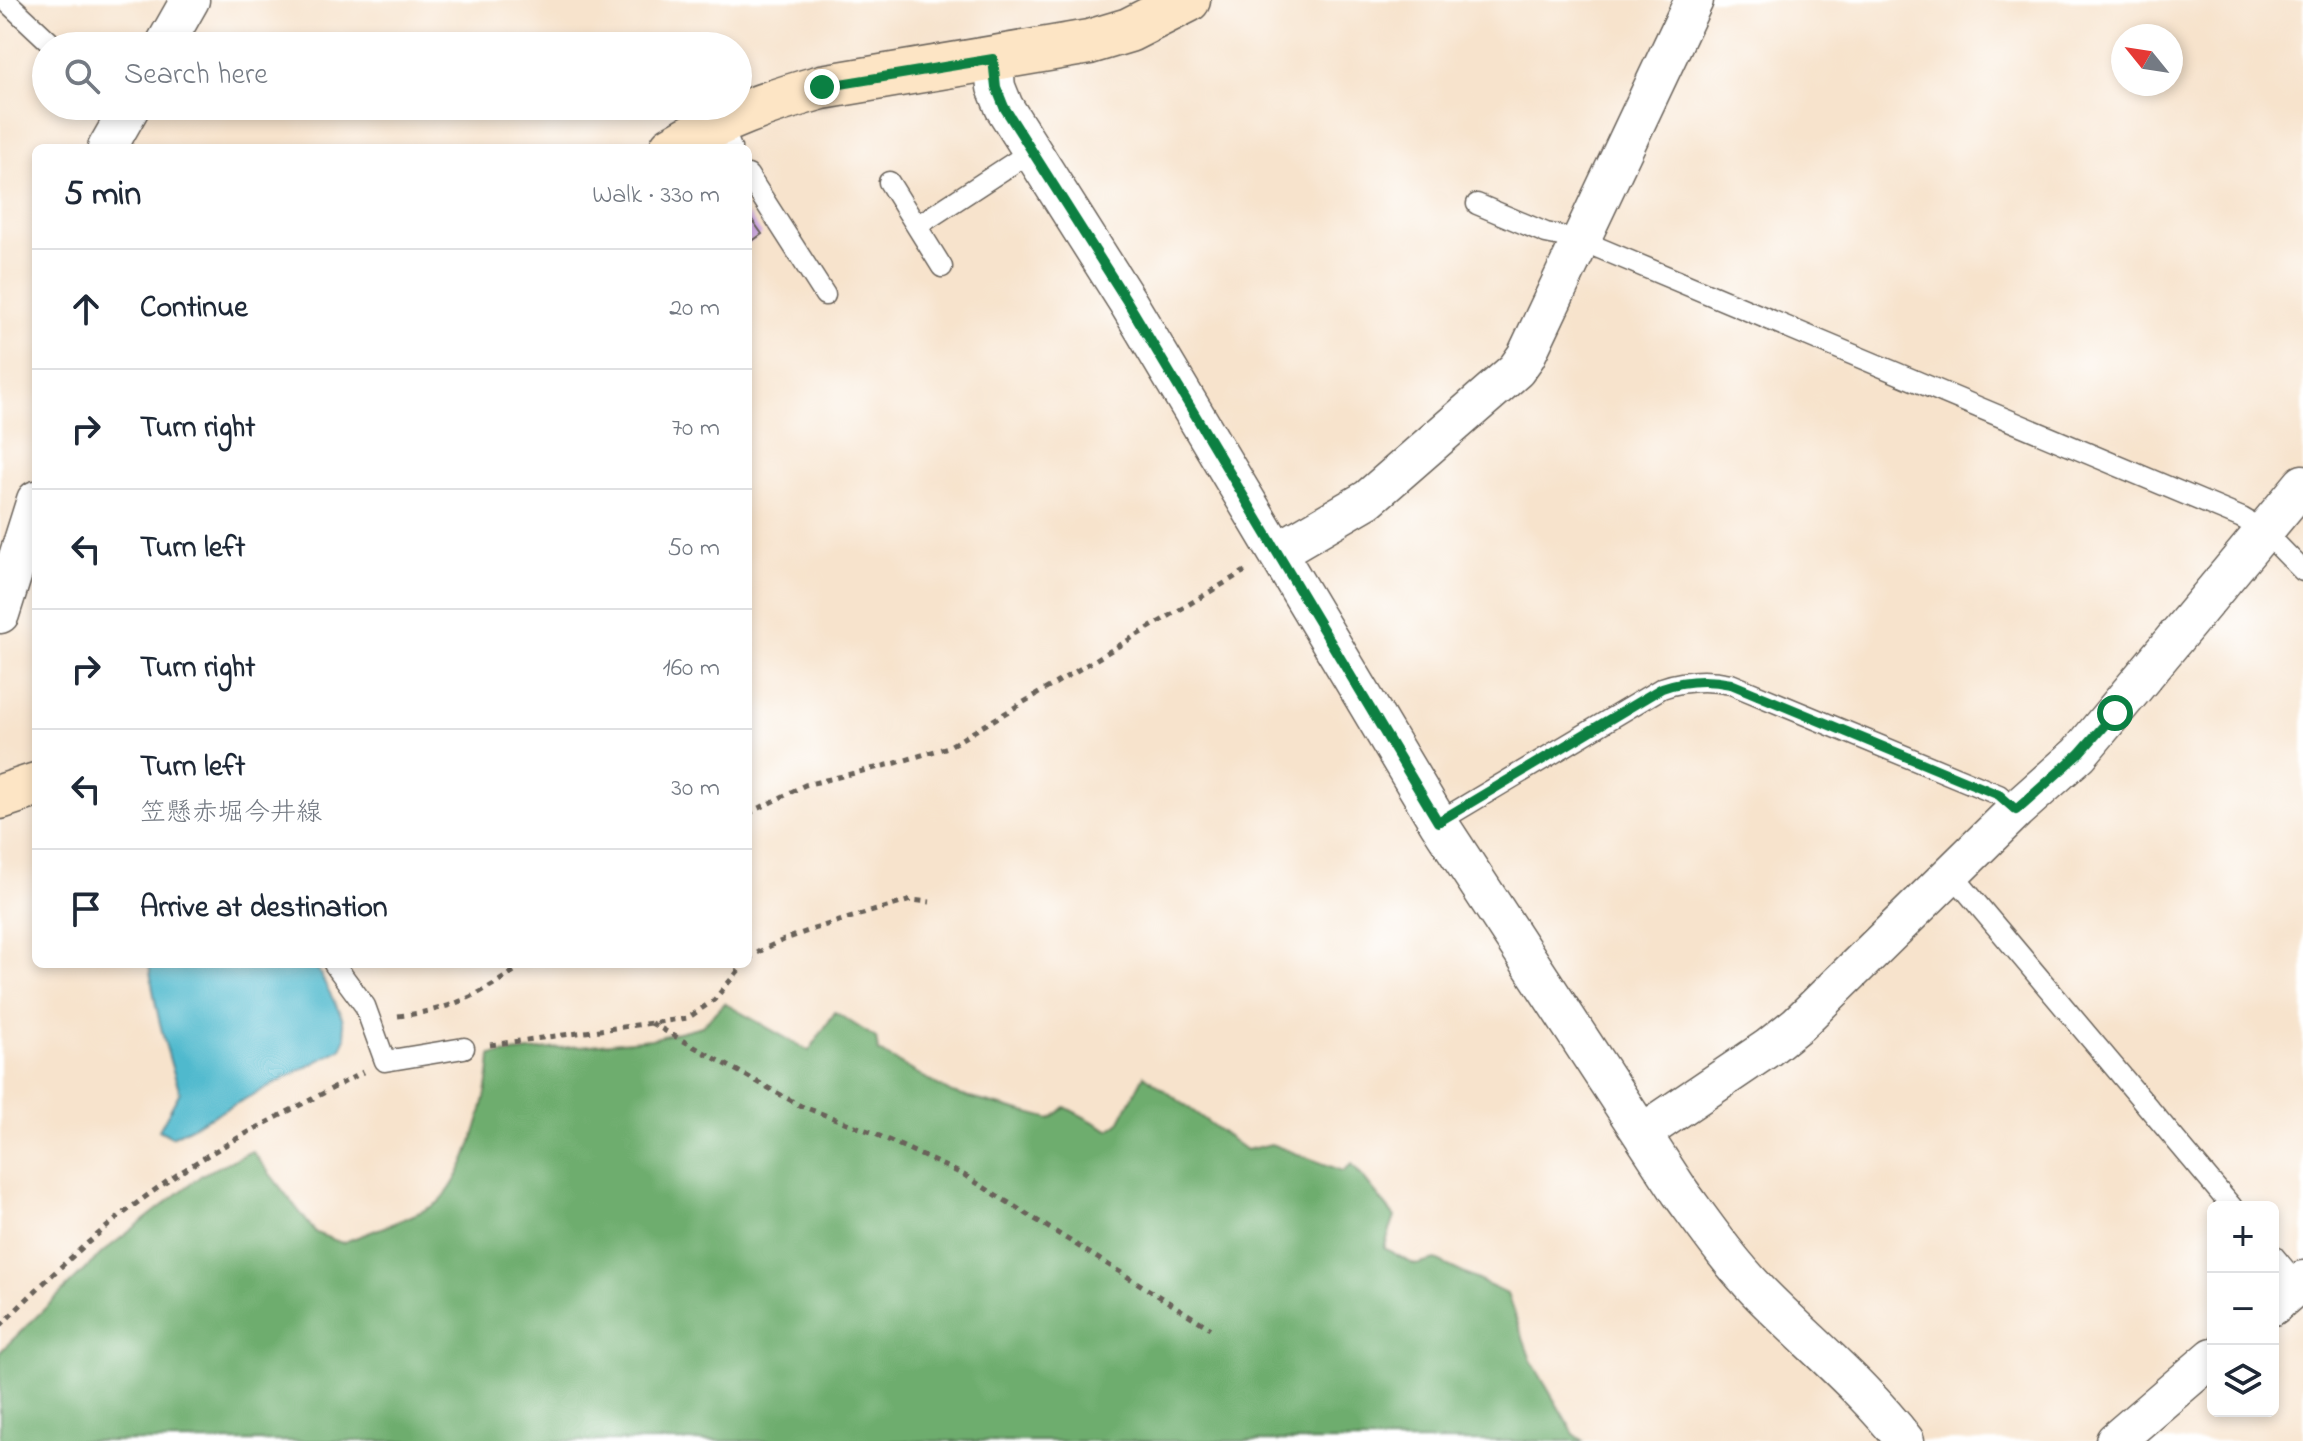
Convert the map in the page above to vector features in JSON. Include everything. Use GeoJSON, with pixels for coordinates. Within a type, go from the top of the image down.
{"type":"FeatureCollection","features":[{"type":"Feature","properties":{"kind":"main road"},"geometry":{"type":"LineString","coordinates":[[752,109],[822,87],[1089,42],[1129,30],[1188,0]]}},
{"type":"Feature","properties":{"kind":"main road"},"geometry":{"type":"LineString","coordinates":[[689,144],[726,135],[741,120]]}},
{"type":"Feature","properties":{"kind":"main road"},"geometry":{"type":"LineString","coordinates":[[0,797],[32,786]]}},
{"type":"Feature","properties":{"kind":"street"},"geometry":{"type":"LineString","coordinates":[[172,32],[190,0]]}},
{"type":"Feature","properties":{"kind":"street"},"geometry":{"type":"LineString","coordinates":[[1277,552],[1368,499],[1516,370],[1526,356],[1694,0]]}},
{"type":"Feature","properties":{"kind":"street"},"geometry":{"type":"LineString","coordinates":[[993,59],[996,87],[1004,107],[1033,150],[1438,822],[1644,1132],[1680,1192],[1757,1290],[1854,1383],[1905,1441]]}},
{"type":"Feature","properties":{"kind":"street"},"geometry":{"type":"LineString","coordinates":[[109,144],[120,120]]}},
{"type":"Feature","properties":{"kind":"street"},"geometry":{"type":"LineString","coordinates":[[1644,1132],[1768,1048],[1798,1024],[2016,810],[2079,754],[2303,484]]}},
{"type":"Feature","properties":{"kind":"street"},"geometry":{"type":"LineString","coordinates":[[0,614],[32,513]]}},
{"type":"Feature","properties":{"kind":"street"},"geometry":{"type":"LineString","coordinates":[[2115,1441],[2207,1362]]}},
{"type":"Feature","properties":{"kind":"lane"},"geometry":{"type":"LineString","coordinates":[[5,0],[39,32]]}},
{"type":"Feature","properties":{"kind":"lane"},"geometry":{"type":"LineString","coordinates":[[917,226],[1033,150]]}},
{"type":"Feature","properties":{"kind":"lane"},"geometry":{"type":"LineString","coordinates":[[752,181],[825,295]]}},
{"type":"Feature","properties":{"kind":"lane"},"geometry":{"type":"LineString","coordinates":[[889,182],[942,267]]}},
{"type":"Feature","properties":{"kind":"lane"},"geometry":{"type":"LineString","coordinates":[[1477,204],[1546,233],[1580,240],[2227,512],[2264,531],[2303,571]]}},
{"type":"Feature","properties":{"kind":"lane"},"geometry":{"type":"LineString","coordinates":[[1438,822],[1662,688],[1681,681],[1697,680],[1731,684],[1999,795],[2016,810]]}},
{"type":"Feature","properties":{"kind":"lane"},"geometry":{"type":"LineString","coordinates":[[1952,874],[2227,1201]]}},
{"type":"Feature","properties":{"kind":"lane"},"geometry":{"type":"LineString","coordinates":[[337,968],[365,1006],[385,1061],[464,1048]]}},
{"type":"Feature","properties":{"kind":"lane"},"geometry":{"type":"LineString","coordinates":[[2279,1267],[2291,1290]]}},
{"type":"Feature","properties":{"kind":"path"},"geometry":{"type":"LineString","coordinates":[[752,812],[805,785],[948,747],[1277,552]]}},
{"type":"Feature","properties":{"kind":"path"},"geometry":{"type":"LineString","coordinates":[[752,956],[758,950],[799,935],[911,900],[930,902]]}},
{"type":"Feature","properties":{"kind":"path"},"geometry":{"type":"LineString","coordinates":[[365,1006],[395,1017],[450,1007],[491,987],[518,968]]}},
{"type":"Feature","properties":{"kind":"path"},"geometry":{"type":"LineString","coordinates":[[464,1048],[688,1018],[714,1000],[741,968]]}},
{"type":"Feature","properties":{"kind":"path"},"geometry":{"type":"LineString","coordinates":[[651,1023],[801,1106],[871,1132],[964,1175],[1210,1328]]}},
{"type":"Feature","properties":{"kind":"path"},"geometry":{"type":"LineString","coordinates":[[0,1326],[51,1274],[125,1211],[187,1168],[385,1061]]}},
{"type":"Feature","properties":{"kind":"green space"},"geometry":{"type":"Polygon","coordinates":[[[724,1003],[809,1051],[835,1012],[876,1038],[878,1051],[952,1093],[1051,1119],[1065,1107],[1109,1130],[1119,1123],[1144,1075],[1246,1150],[1271,1144],[1343,1171],[1352,1164],[1395,1217],[1384,1248],[1415,1265],[1436,1260],[1507,1294],[1531,1360],[1574,1434],[1584,1441],[0,1441],[0,1352],[103,1252],[203,1174],[252,1151],[316,1233],[342,1243],[423,1211],[440,1201],[460,1172],[468,1153],[486,1091],[491,1055],[651,1039],[702,1026],[724,1003]]]}},
{"type":"Feature","properties":{"kind":"water"},"geometry":{"type":"Polygon","coordinates":[[[150,968],[317,968],[342,1017],[346,1038],[341,1049],[172,1137],[159,1130],[180,1092],[154,997],[150,968]]]}},
{"type":"Feature","properties":{"kind":"building"},"geometry":{"type":"Polygon","coordinates":[[[752,220],[762,234],[752,241],[752,220]]]}},
{"type":"Feature","properties":{"kind":"route"},"geometry":{"type":"LineString","coordinates":[[822,87],[993,59],[996,87],[1004,107],[1127,301],[1438,822],[1662,688],[1681,681],[1731,684],[1999,795],[2016,810],[2079,754],[2115,713]]}}]}
